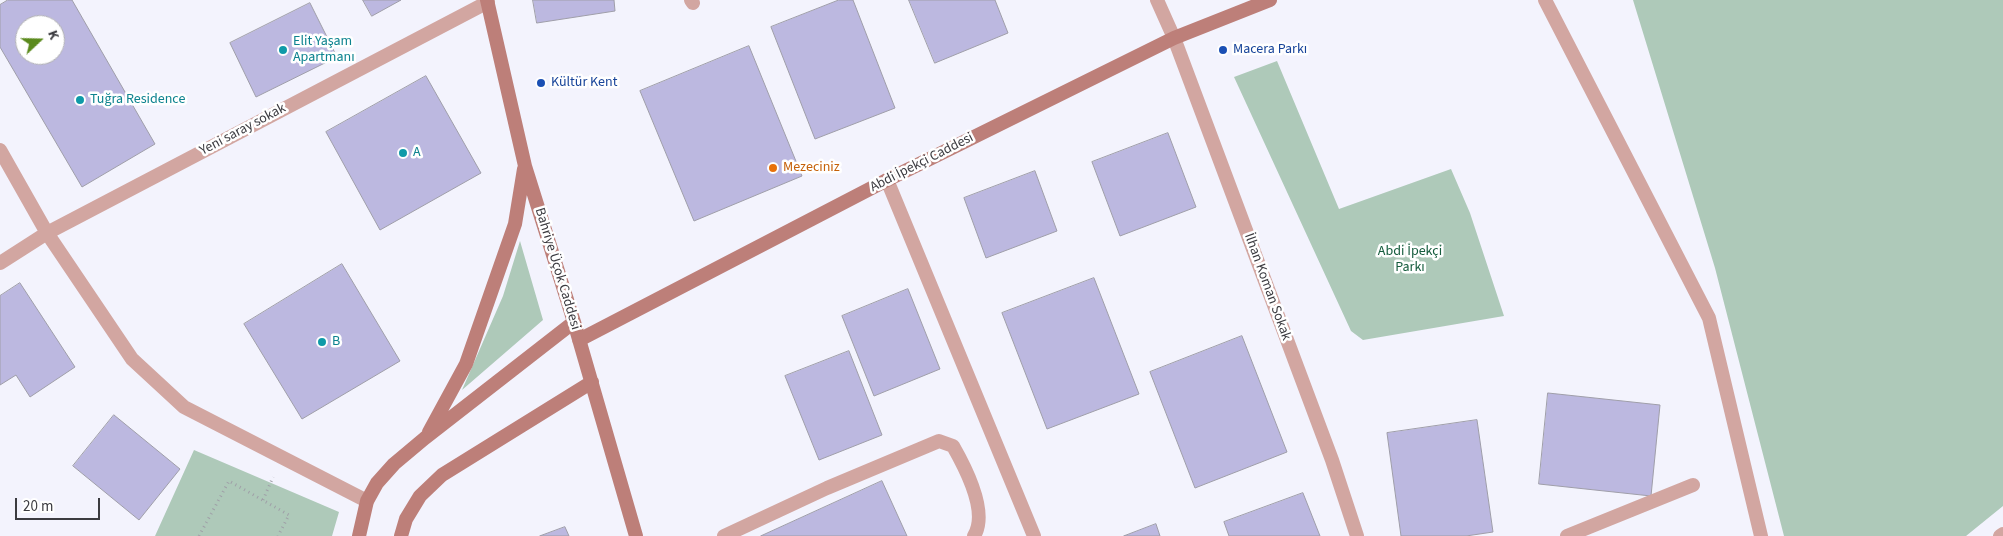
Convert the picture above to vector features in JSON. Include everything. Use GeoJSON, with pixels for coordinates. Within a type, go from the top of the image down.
{"type":"FeatureCollection","features":[{"type":"Feature","properties":{"kind":"main road","name":"Abdi İpekçi Caddesi"},"geometry":{"type":"LineString","coordinates":[[579,340],[887,180],[1174,38],[1270,0]]}},
{"type":"Feature","properties":{"kind":"main road","name":"Bahriye Üçok Caddesi"},"geometry":{"type":"LineString","coordinates":[[487,1],[525,166],[574,322],[636,536]]}},
{"type":"Feature","properties":{"kind":"main road"},"geometry":{"type":"LineString","coordinates":[[425,438],[466,364],[516,224],[525,166]]}},
{"type":"Feature","properties":{"kind":"main road"},"geometry":{"type":"LineString","coordinates":[[359,536],[367,501],[377,483],[394,464],[574,322]]}},
{"type":"Feature","properties":{"kind":"main road"},"geometry":{"type":"LineString","coordinates":[[401,536],[406,519],[420,496],[442,475],[592,382]]}},
{"type":"Feature","properties":{"kind":"street","name":"İlhan Koman Sokak"},"geometry":{"type":"LineString","coordinates":[[1157,0],[1174,38],[1328,451],[1357,536]]}},
{"type":"Feature","properties":{"kind":"street"},"geometry":{"type":"LineString","coordinates":[[1545,0],[1709,318],[1761,536]]}},
{"type":"Feature","properties":{"kind":"street","name":"Yeni saray sokak"},"geometry":{"type":"LineString","coordinates":[[0,263],[47,233],[487,1]]}},
{"type":"Feature","properties":{"kind":"street"},"geometry":{"type":"LineString","coordinates":[[0,150],[47,233],[132,359],[184,407],[367,501]]}},
{"type":"Feature","properties":{"kind":"street"},"geometry":{"type":"LineString","coordinates":[[887,180],[1034,536]]}},
{"type":"Feature","properties":{"kind":"street"},"geometry":{"type":"LineString","coordinates":[[724,536],[827,488],[939,441],[953,446],[969,474],[979,518],[974,536]]}},
{"type":"Feature","properties":{"kind":"street"},"geometry":{"type":"LineString","coordinates":[[1566,536],[1693,485]]}},
{"type":"Feature","properties":{"kind":"path"},"geometry":{"type":"LineString","coordinates":[[262,500],[272,477]]}},
{"type":"Feature","properties":{"kind":"path"},"geometry":{"type":"LineString","coordinates":[[199,536],[229,481],[289,515],[278,536]]}},
{"type":"Feature","properties":{"kind":"green space"},"geometry":{"type":"Polygon","coordinates":[[[1633,0],[2003,0],[2003,506],[1966,536],[1784,536],[1715,268],[1633,0]]]}},
{"type":"Feature","properties":{"kind":"green space","name":"Abdi İpekçi Parkı"},"geometry":{"type":"Polygon","coordinates":[[[1277,61],[1339,209],[1451,169],[1470,213],[1504,316],[1363,340],[1351,331],[1234,77],[1277,61]]]}},
{"type":"Feature","properties":{"kind":"green space"},"geometry":{"type":"Polygon","coordinates":[[[520,241],[543,320],[462,390],[503,296],[520,241]]]}},
{"type":"Feature","properties":{"kind":"green space"},"geometry":{"type":"Polygon","coordinates":[[[194,450],[339,512],[332,536],[155,536],[194,450]]]}},
{"type":"Feature","properties":{"kind":"building","name":"Tuğra Residence"},"geometry":{"type":"Polygon","coordinates":[[[8,0],[72,0],[155,144],[82,187],[0,47],[0,5],[8,0]]]}},
{"type":"Feature","properties":{"kind":"building"},"geometry":{"type":"Polygon","coordinates":[[[363,0],[401,0],[372,16],[363,0]]]}},
{"type":"Feature","properties":{"kind":"building"},"geometry":{"type":"Polygon","coordinates":[[[533,0],[614,0],[615,11],[537,23],[533,0]]]}},
{"type":"Feature","properties":{"kind":"building"},"geometry":{"type":"Polygon","coordinates":[[[839,0],[853,0],[895,108],[815,139],[771,27],[839,0]]]}},
{"type":"Feature","properties":{"kind":"building"},"geometry":{"type":"Polygon","coordinates":[[[909,0],[995,0],[1008,33],[935,63],[909,0]]]}},
{"type":"Feature","properties":{"kind":"building","name":"Elit Yaşam Apartmanı"},"geometry":{"type":"Polygon","coordinates":[[[310,3],[337,57],[256,97],[230,43],[310,3]]]}},
{"type":"Feature","properties":{"kind":"building"},"geometry":{"type":"Polygon","coordinates":[[[749,46],[802,176],[694,221],[640,91],[749,46]]]}},
{"type":"Feature","properties":{"kind":"building","name":"A"},"geometry":{"type":"Polygon","coordinates":[[[426,76],[481,173],[380,230],[326,132],[426,76]]]}},
{"type":"Feature","properties":{"kind":"building"},"geometry":{"type":"Polygon","coordinates":[[[1168,133],[1196,207],[1120,236],[1092,162],[1168,133]]]}},
{"type":"Feature","properties":{"kind":"building"},"geometry":{"type":"Polygon","coordinates":[[[1035,171],[1057,231],[986,258],[964,198],[1035,171]]]}},
{"type":"Feature","properties":{"kind":"building","name":"B"},"geometry":{"type":"Polygon","coordinates":[[[342,264],[400,361],[302,419],[244,324],[342,264]]]}},
{"type":"Feature","properties":{"kind":"building"},"geometry":{"type":"Polygon","coordinates":[[[1094,278],[1139,394],[1047,429],[1002,313],[1094,278]]]}},
{"type":"Feature","properties":{"kind":"building"},"geometry":{"type":"Polygon","coordinates":[[[20,283],[75,367],[30,397],[16,375],[0,385],[0,296],[20,283]]]}},
{"type":"Feature","properties":{"kind":"building"},"geometry":{"type":"Polygon","coordinates":[[[908,289],[940,369],[874,396],[842,316],[908,289]]]}},
{"type":"Feature","properties":{"kind":"building"},"geometry":{"type":"Polygon","coordinates":[[[1242,336],[1287,452],[1195,488],[1150,372],[1242,336]]]}},
{"type":"Feature","properties":{"kind":"building"},"geometry":{"type":"Polygon","coordinates":[[[849,351],[882,435],[819,460],[785,376],[849,351]]]}},
{"type":"Feature","properties":{"kind":"building"},"geometry":{"type":"Polygon","coordinates":[[[1548,393],[1660,405],[1651,496],[1539,484],[1548,393]]]}},
{"type":"Feature","properties":{"kind":"building"},"geometry":{"type":"Polygon","coordinates":[[[114,415],[180,469],[139,520],[73,466],[114,415]]]}},
{"type":"Feature","properties":{"kind":"building"},"geometry":{"type":"Polygon","coordinates":[[[1477,420],[1493,532],[1466,536],[1401,536],[1387,433],[1477,420]]]}},
{"type":"Feature","properties":{"kind":"building"},"geometry":{"type":"Polygon","coordinates":[[[882,481],[907,536],[761,536],[882,481]]]}},
{"type":"Feature","properties":{"kind":"building"},"geometry":{"type":"Polygon","coordinates":[[[1303,493],[1320,536],[1229,536],[1224,522],[1303,493]]]}},
{"type":"Feature","properties":{"kind":"building"},"geometry":{"type":"Polygon","coordinates":[[[1156,524],[1160,536],[1124,536],[1156,524]]]}},
{"type":"Feature","properties":{"kind":"building"},"geometry":{"type":"Polygon","coordinates":[[[565,527],[569,536],[540,536],[565,527]]]}},
{"type":"Feature","properties":{"kind":"place","name":"Elit Yaşam Apartmanı"},"geometry":{"type":"Point","coordinates":[283,50]}},
{"type":"Feature","properties":{"kind":"place","name":"Macera Parkı"},"geometry":{"type":"Point","coordinates":[1223,50]}},
{"type":"Feature","properties":{"kind":"place","name":"Kültür Kent"},"geometry":{"type":"Point","coordinates":[541,83]}},
{"type":"Feature","properties":{"kind":"place","name":"Tuğra Residence"},"geometry":{"type":"Point","coordinates":[80,100]}},
{"type":"Feature","properties":{"kind":"place","name":"A"},"geometry":{"type":"Point","coordinates":[403,153]}},
{"type":"Feature","properties":{"kind":"place","name":"Mezeciniz"},"geometry":{"type":"Point","coordinates":[773,168]}},
{"type":"Feature","properties":{"kind":"place","name":"B"},"geometry":{"type":"Point","coordinates":[322,342]}}]}
